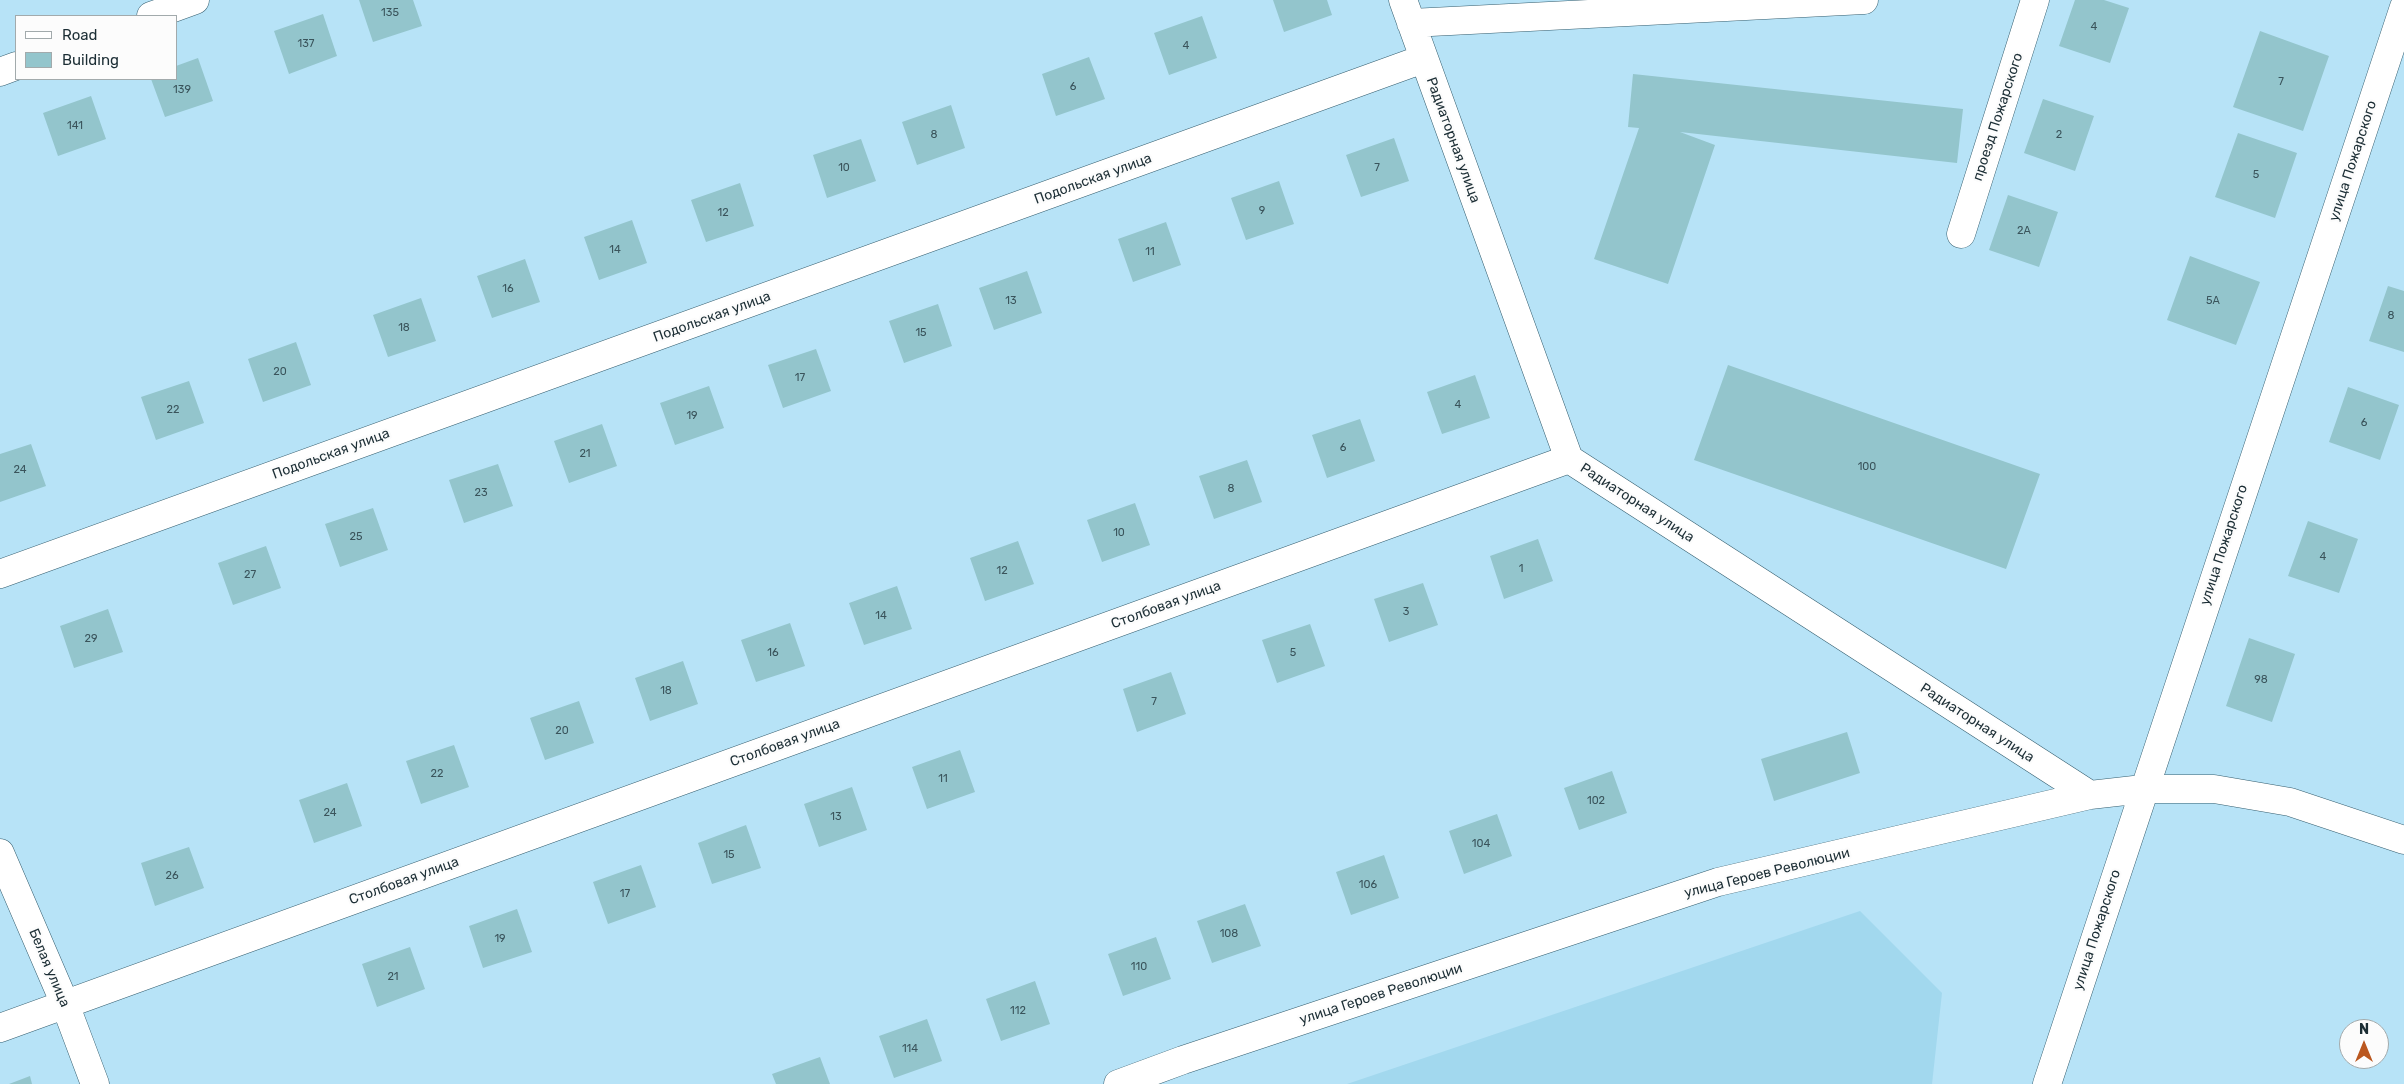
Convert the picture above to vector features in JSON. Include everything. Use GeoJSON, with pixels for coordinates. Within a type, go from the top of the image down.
{"type":"FeatureCollection","features":[{"type":"Feature","properties":{"kind":"street"},"geometry":{"type":"LineString","coordinates":[[154,15],[195,0]]}},
{"type":"Feature","properties":{"kind":"street"},"geometry":{"type":"LineString","coordinates":[[1407,12],[1864,0]]}},
{"type":"Feature","properties":{"kind":"street","name":"проезд Пожарского"},"geometry":{"type":"LineString","coordinates":[[1961,234],[2035,0]]}},
{"type":"Feature","properties":{"kind":"street","name":"улица Пожарского"},"geometry":{"type":"LineString","coordinates":[[2046,1084],[2404,7]]}},
{"type":"Feature","properties":{"kind":"street","name":"Радиаторная улица"},"geometry":{"type":"LineString","coordinates":[[1407,12],[1569,459],[2090,795]]}},
{"type":"Feature","properties":{"kind":"street","name":"Подольская улица"},"geometry":{"type":"LineString","coordinates":[[0,574],[1423,59]]}},
{"type":"Feature","properties":{"kind":"street"},"geometry":{"type":"LineString","coordinates":[[0,72],[15,66]]}},
{"type":"Feature","properties":{"kind":"street","name":"Столбовая улица"},"geometry":{"type":"LineString","coordinates":[[0,1028],[1569,459]]}},
{"type":"Feature","properties":{"kind":"street","name":"улица Героев Революции"},"geometry":{"type":"LineString","coordinates":[[1118,1084],[1183,1060],[1718,882],[2090,795],[2143,789],[2214,789],[2290,802],[2404,840]]}},
{"type":"Feature","properties":{"kind":"street","name":"Белая улица"},"geometry":{"type":"LineString","coordinates":[[0,853],[65,1004],[95,1084]]}},
{"type":"Feature","properties":{"kind":"shaded area"},"geometry":{"type":"Polygon","coordinates":[[[1860,911],[1942,993],[1932,1084],[1347,1084],[1860,911]]]}},
{"type":"Feature","properties":{"kind":"building"},"geometry":{"type":"Polygon","coordinates":[[[359,0],[413,0],[422,26],[373,42],[359,0]]]}},
{"type":"Feature","properties":{"kind":"building"},"geometry":{"type":"Polygon","coordinates":[[[1273,0],[1327,0],[1332,15],[1284,32],[1273,0]]]}},
{"type":"Feature","properties":{"kind":"building"},"geometry":{"type":"Polygon","coordinates":[[[2075,0],[2104,0],[2129,8],[2110,63],[2059,46],[2075,0]]]}},
{"type":"Feature","properties":{"kind":"building"},"geometry":{"type":"Polygon","coordinates":[[[323,14],[337,56],[289,74],[274,31],[323,14]]]}},
{"type":"Feature","properties":{"kind":"building"},"geometry":{"type":"Polygon","coordinates":[[[1202,16],[1217,58],[1169,75],[1154,33],[1202,16]]]}},
{"type":"Feature","properties":{"kind":"building"},"geometry":{"type":"Polygon","coordinates":[[[2260,31],[2329,56],[2303,131],[2233,107],[2260,31]]]}},
{"type":"Feature","properties":{"kind":"building"},"geometry":{"type":"Polygon","coordinates":[[[1089,57],[1105,99],[1056,116],[1042,74],[1089,57]]]}},
{"type":"Feature","properties":{"kind":"building"},"geometry":{"type":"Polygon","coordinates":[[[198,58],[213,101],[165,117],[151,80],[178,80],[178,65],[198,58]]]}},
{"type":"Feature","properties":{"kind":"building"},"geometry":{"type":"Polygon","coordinates":[[[1633,74],[1963,109],[1957,163],[1680,132],[1715,145],[1668,284],[1594,259],[1639,128],[1628,127],[1633,74]]]}},
{"type":"Feature","properties":{"kind":"building"},"geometry":{"type":"Polygon","coordinates":[[[91,96],[106,139],[58,156],[43,113],[91,96]]]}},
{"type":"Feature","properties":{"kind":"building"},"geometry":{"type":"Polygon","coordinates":[[[2043,99],[2094,116],[2075,171],[2024,153],[2043,99]]]}},
{"type":"Feature","properties":{"kind":"building"},"geometry":{"type":"Polygon","coordinates":[[[951,105],[965,148],[917,165],[902,122],[951,105]]]}},
{"type":"Feature","properties":{"kind":"building"},"geometry":{"type":"Polygon","coordinates":[[[2238,133],[2297,153],[2275,218],[2215,197],[2238,133]]]}},
{"type":"Feature","properties":{"kind":"building"},"geometry":{"type":"Polygon","coordinates":[[[1394,138],[1409,181],[1361,197],[1346,155],[1394,138]]]}},
{"type":"Feature","properties":{"kind":"building"},"geometry":{"type":"Polygon","coordinates":[[[861,139],[876,181],[827,198],[813,155],[861,139]]]}},
{"type":"Feature","properties":{"kind":"building"},"geometry":{"type":"Polygon","coordinates":[[[1279,181],[1294,224],[1246,240],[1231,198],[1279,181]]]}},
{"type":"Feature","properties":{"kind":"building"},"geometry":{"type":"Polygon","coordinates":[[[740,183],[754,226],[706,242],[691,200],[740,183]]]}},
{"type":"Feature","properties":{"kind":"building"},"geometry":{"type":"Polygon","coordinates":[[[2008,195],[2058,212],[2039,267],[1989,250],[2008,195]]]}},
{"type":"Feature","properties":{"kind":"building"},"geometry":{"type":"Polygon","coordinates":[[[632,220],[647,263],[599,280],[584,237],[632,220]]]}},
{"type":"Feature","properties":{"kind":"building"},"geometry":{"type":"Polygon","coordinates":[[[1166,222],[1181,265],[1133,282],[1118,239],[1166,222]]]}},
{"type":"Feature","properties":{"kind":"building"},"geometry":{"type":"Polygon","coordinates":[[[2190,256],[2260,282],[2236,345],[2167,320],[2190,256]]]}},
{"type":"Feature","properties":{"kind":"building"},"geometry":{"type":"Polygon","coordinates":[[[525,259],[540,302],[492,318],[477,276],[525,259]]]}},
{"type":"Feature","properties":{"kind":"building"},"geometry":{"type":"Polygon","coordinates":[[[1027,271],[1042,313],[994,330],[979,288],[1027,271]]]}},
{"type":"Feature","properties":{"kind":"building"},"geometry":{"type":"Polygon","coordinates":[[[2388,286],[2404,291],[2404,352],[2369,341],[2388,286]]]}},
{"type":"Feature","properties":{"kind":"building"},"geometry":{"type":"Polygon","coordinates":[[[421,298],[436,341],[388,357],[373,315],[421,298]]]}},
{"type":"Feature","properties":{"kind":"building"},"geometry":{"type":"Polygon","coordinates":[[[938,304],[952,346],[904,363],[889,321],[938,304]]]}},
{"type":"Feature","properties":{"kind":"building"},"geometry":{"type":"Polygon","coordinates":[[[296,342],[311,385],[263,402],[248,359],[296,342]]]}},
{"type":"Feature","properties":{"kind":"building"},"geometry":{"type":"Polygon","coordinates":[[[816,349],[831,391],[783,408],[768,365],[816,349]]]}},
{"type":"Feature","properties":{"kind":"building"},"geometry":{"type":"Polygon","coordinates":[[[1728,365],[2040,474],[2006,569],[1694,460],[1728,365]]]}},
{"type":"Feature","properties":{"kind":"building"},"geometry":{"type":"Polygon","coordinates":[[[1475,375],[1490,418],[1442,434],[1427,392],[1475,375]]]}},
{"type":"Feature","properties":{"kind":"building"},"geometry":{"type":"Polygon","coordinates":[[[189,381],[204,423],[156,440],[141,397],[189,381]]]}},
{"type":"Feature","properties":{"kind":"building"},"geometry":{"type":"Polygon","coordinates":[[[709,386],[724,428],[675,445],[660,403],[709,386]]]}},
{"type":"Feature","properties":{"kind":"building"},"geometry":{"type":"Polygon","coordinates":[[[2348,387],[2399,405],[2380,460],[2329,442],[2348,387]]]}},
{"type":"Feature","properties":{"kind":"building"},"geometry":{"type":"Polygon","coordinates":[[[1360,419],[1375,461],[1327,478],[1312,435],[1360,419]]]}},
{"type":"Feature","properties":{"kind":"building"},"geometry":{"type":"Polygon","coordinates":[[[602,424],[617,466],[569,483],[554,441],[602,424]]]}},
{"type":"Feature","properties":{"kind":"building"},"geometry":{"type":"Polygon","coordinates":[[[31,444],[46,486],[0,502],[0,454],[31,444]]]}},
{"type":"Feature","properties":{"kind":"building"},"geometry":{"type":"Polygon","coordinates":[[[1247,460],[1262,502],[1214,519],[1199,476],[1247,460]]]}},
{"type":"Feature","properties":{"kind":"building"},"geometry":{"type":"Polygon","coordinates":[[[498,464],[513,506],[464,523],[449,480],[498,464]]]}},
{"type":"Feature","properties":{"kind":"building"},"geometry":{"type":"Polygon","coordinates":[[[1135,503],[1150,545],[1102,562],[1087,520],[1135,503]]]}},
{"type":"Feature","properties":{"kind":"building"},"geometry":{"type":"Polygon","coordinates":[[[373,508],[388,550],[340,567],[325,524],[373,508]]]}},
{"type":"Feature","properties":{"kind":"building"},"geometry":{"type":"Polygon","coordinates":[[[2308,521],[2358,539],[2339,593],[2288,576],[2308,521]]]}},
{"type":"Feature","properties":{"kind":"building"},"geometry":{"type":"Polygon","coordinates":[[[1538,539],[1553,581],[1504,599],[1490,556],[1538,539]]]}},
{"type":"Feature","properties":{"kind":"building"},"geometry":{"type":"Polygon","coordinates":[[[1018,541],[1034,584],[985,601],[970,558],[1018,541]]]}},
{"type":"Feature","properties":{"kind":"building"},"geometry":{"type":"Polygon","coordinates":[[[266,546],[281,588],[233,605],[218,563],[266,546]]]}},
{"type":"Feature","properties":{"kind":"building"},"geometry":{"type":"Polygon","coordinates":[[[1423,583],[1438,625],[1389,642],[1374,599],[1423,583]]]}},
{"type":"Feature","properties":{"kind":"building"},"geometry":{"type":"Polygon","coordinates":[[[897,586],[912,629],[864,645],[849,603],[897,586]]]}},
{"type":"Feature","properties":{"kind":"building"},"geometry":{"type":"Polygon","coordinates":[[[108,609],[123,652],[74,668],[60,626],[108,609]]]}},
{"type":"Feature","properties":{"kind":"building"},"geometry":{"type":"Polygon","coordinates":[[[790,623],[805,666],[756,682],[741,640],[790,623]]]}},
{"type":"Feature","properties":{"kind":"building"},"geometry":{"type":"Polygon","coordinates":[[[1310,624],[1325,666],[1277,683],[1262,640],[1310,624]]]}},
{"type":"Feature","properties":{"kind":"building"},"geometry":{"type":"Polygon","coordinates":[[[2249,638],[2295,654],[2272,722],[2226,706],[2249,638]]]}},
{"type":"Feature","properties":{"kind":"building"},"geometry":{"type":"Polygon","coordinates":[[[683,661],[698,704],[650,721],[635,678],[683,661]]]}},
{"type":"Feature","properties":{"kind":"building"},"geometry":{"type":"Polygon","coordinates":[[[1171,672],[1186,714],[1137,732],[1123,689],[1171,672]]]}},
{"type":"Feature","properties":{"kind":"building"},"geometry":{"type":"Polygon","coordinates":[[[579,701],[594,743],[545,760],[530,718],[579,701]]]}},
{"type":"Feature","properties":{"kind":"building"},"geometry":{"type":"Polygon","coordinates":[[[1847,732],[1860,773],[1774,801],[1761,759],[1847,732]]]}},
{"type":"Feature","properties":{"kind":"building"},"geometry":{"type":"Polygon","coordinates":[[[454,745],[469,787],[421,804],[406,761],[454,745]]]}},
{"type":"Feature","properties":{"kind":"building"},"geometry":{"type":"Polygon","coordinates":[[[960,750],[975,792],[927,809],[912,767],[960,750]]]}},
{"type":"Feature","properties":{"kind":"building"},"geometry":{"type":"Polygon","coordinates":[[[1612,771],[1627,813],[1579,830],[1564,788],[1612,771]]]}},
{"type":"Feature","properties":{"kind":"building"},"geometry":{"type":"Polygon","coordinates":[[[347,783],[362,826],[314,843],[299,800],[347,783]]]}},
{"type":"Feature","properties":{"kind":"building"},"geometry":{"type":"Polygon","coordinates":[[[852,787],[867,830],[819,847],[804,804],[852,787]]]}},
{"type":"Feature","properties":{"kind":"building"},"geometry":{"type":"Polygon","coordinates":[[[1497,814],[1512,856],[1464,874],[1449,831],[1497,814]]]}},
{"type":"Feature","properties":{"kind":"building"},"geometry":{"type":"Polygon","coordinates":[[[746,825],[761,868],[712,884],[698,843],[746,825]]]}},
{"type":"Feature","properties":{"kind":"building"},"geometry":{"type":"Polygon","coordinates":[[[189,847],[204,888],[155,906],[141,863],[189,847]]]}},
{"type":"Feature","properties":{"kind":"building"},"geometry":{"type":"Polygon","coordinates":[[[1384,855],[1399,898],[1351,915],[1336,872],[1384,855]]]}},
{"type":"Feature","properties":{"kind":"building"},"geometry":{"type":"Polygon","coordinates":[[[641,865],[656,907],[608,924],[593,882],[641,865]]]}},
{"type":"Feature","properties":{"kind":"building"},"geometry":{"type":"Polygon","coordinates":[[[1245,904],[1261,946],[1212,963],[1197,921],[1245,904]]]}},
{"type":"Feature","properties":{"kind":"building"},"geometry":{"type":"Polygon","coordinates":[[[517,909],[532,952],[483,968],[469,926],[517,909]]]}},
{"type":"Feature","properties":{"kind":"building"},"geometry":{"type":"Polygon","coordinates":[[[1156,937],[1171,979],[1123,996],[1108,954],[1156,937]]]}},
{"type":"Feature","properties":{"kind":"building"},"geometry":{"type":"Polygon","coordinates":[[[410,947],[425,989],[377,1007],[362,964],[410,947]]]}},
{"type":"Feature","properties":{"kind":"building"},"geometry":{"type":"Polygon","coordinates":[[[1035,981],[1050,1024],[1001,1041],[986,999],[1035,981]]]}},
{"type":"Feature","properties":{"kind":"building"},"geometry":{"type":"Polygon","coordinates":[[[927,1019],[942,1061],[894,1078],[879,1036],[927,1019]]]}},
{"type":"Feature","properties":{"kind":"building"},"geometry":{"type":"Polygon","coordinates":[[[820,1057],[830,1084],[776,1084],[772,1074],[820,1057]]]}},
{"type":"Feature","properties":{"kind":"building"},"geometry":{"type":"Polygon","coordinates":[[[30,1076],[32,1084],[9,1084],[30,1076]]]}}]}
